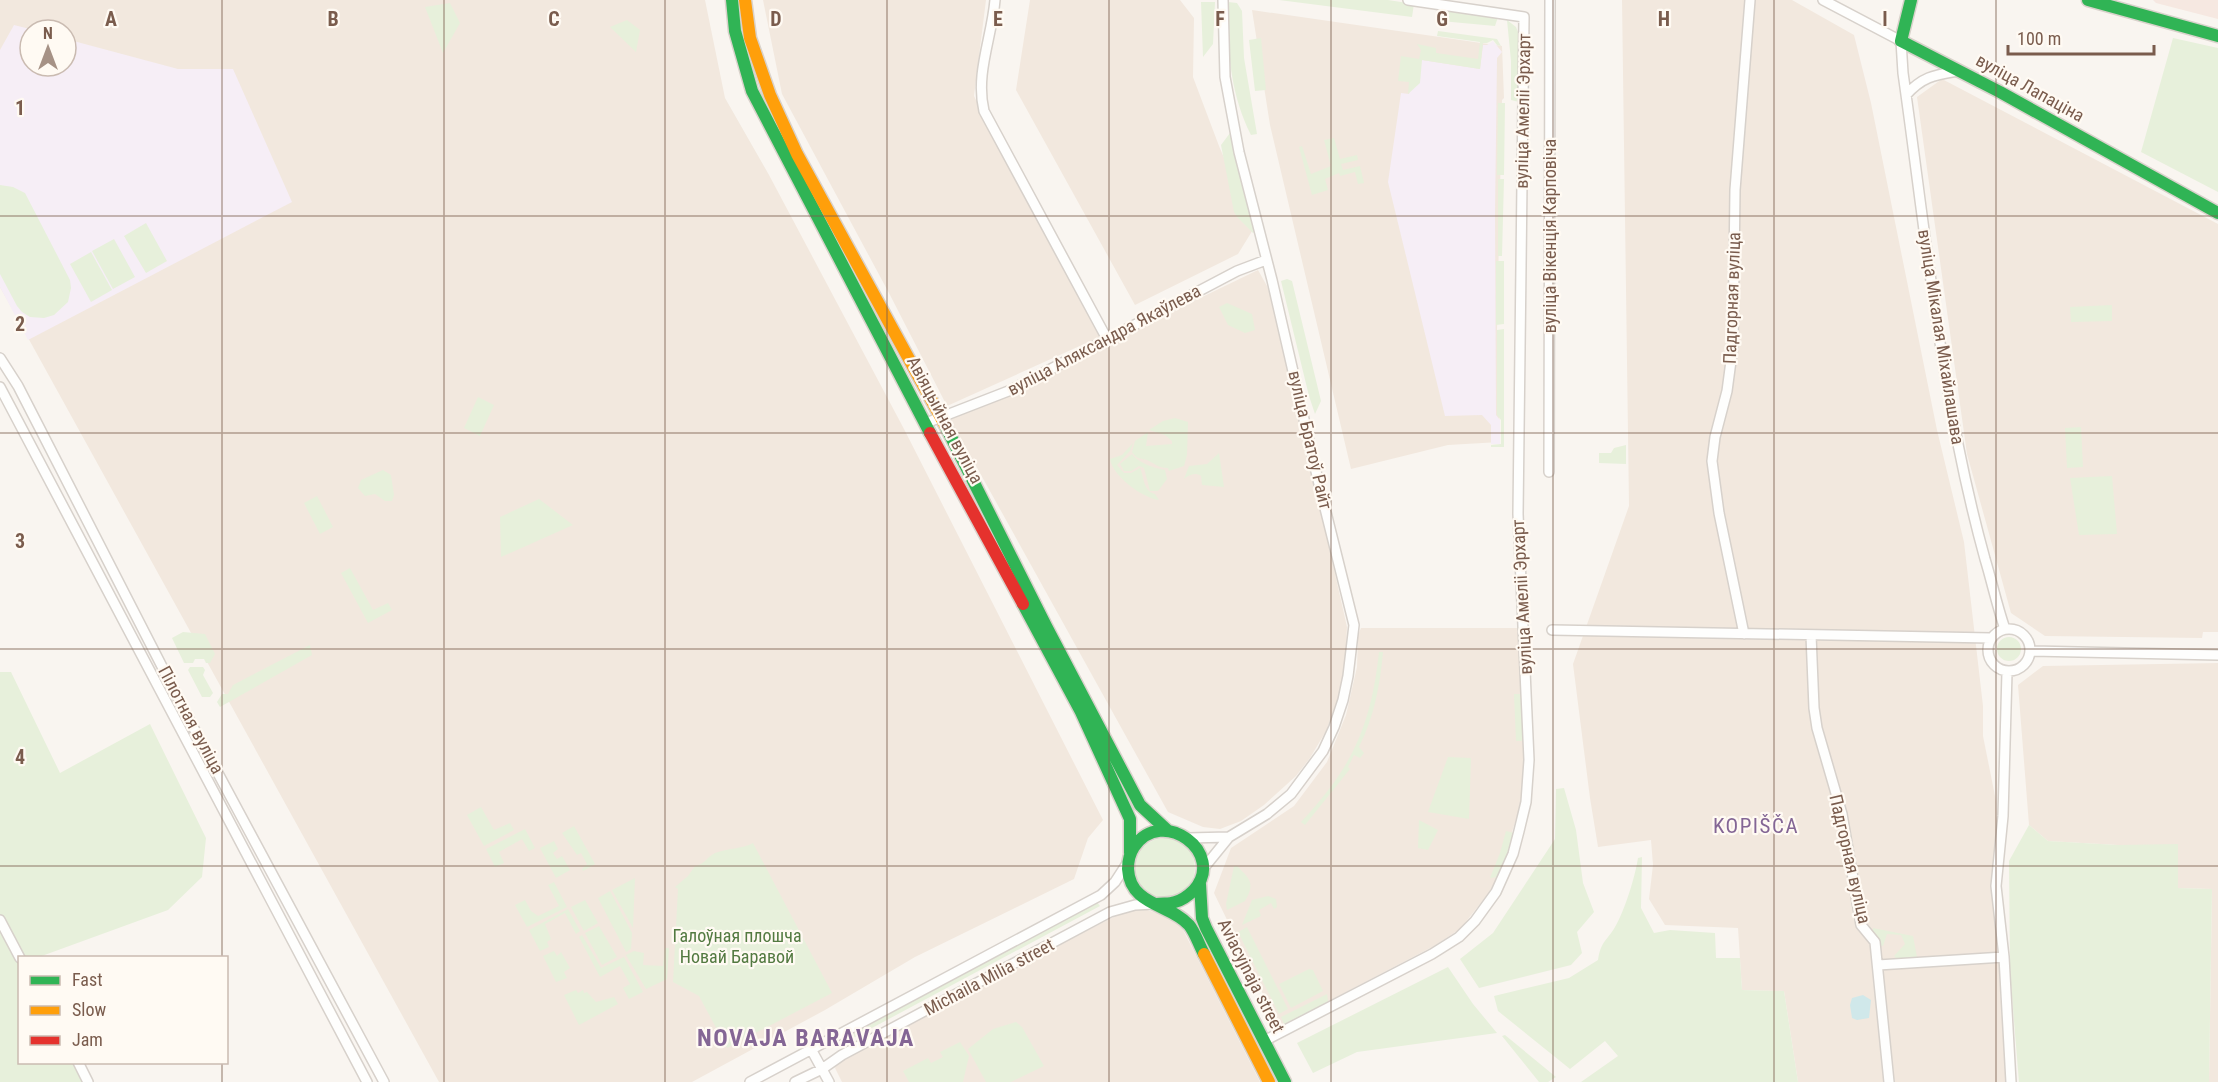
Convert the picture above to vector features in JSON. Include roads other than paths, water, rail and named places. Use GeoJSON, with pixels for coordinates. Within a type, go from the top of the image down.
{"type":"FeatureCollection","features":[{"type":"Feature","properties":{"kind":"main road","name":"Авіяцыйная вуліца"},"geometry":{"type":"LineString","coordinates":[[732,0],[735,31],[752,91],[905,386],[1081,712],[1130,819],[1129,857]]}},
{"type":"Feature","properties":{"kind":"main road","name":"Авіяцыйная вуліца"},"geometry":{"type":"LineString","coordinates":[[745,0],[750,38],[770,95],[797,154],[941,418],[1138,802],[1167,830]]}},
{"type":"Feature","properties":{"kind":"main road"},"geometry":{"type":"LineString","coordinates":[[1901,41],[1911,0]]}},
{"type":"Feature","properties":{"kind":"main road"},"geometry":{"type":"LineString","coordinates":[[2088,0],[2218,36]]}},
{"type":"Feature","properties":{"kind":"main road","name":"вуліца Лапаціна"},"geometry":{"type":"LineString","coordinates":[[1901,41],[1961,71],[2218,213]]}},
{"type":"Feature","properties":{"kind":"main road"},"geometry":{"type":"LineString","coordinates":[[1157,904],[1171,905],[1192,894],[1200,882],[1203,868],[1199,852],[1188,838],[1180,833],[1167,830],[1153,832],[1137,842],[1129,857],[1128,876],[1142,898],[1157,904],[1189,925],[1269,1082]]}},
{"type":"Feature","properties":{"kind":"main road","name":"Aviacyjnaja street"},"geometry":{"type":"LineString","coordinates":[[1200,882],[1201,911],[1206,928],[1285,1082]]}},
{"type":"Feature","properties":{"kind":"street"},"geometry":{"type":"LineString","coordinates":[[995,0],[982,72],[981,96],[984,111],[1107,339]]}},
{"type":"Feature","properties":{"kind":"street","name":"вуліца Братоў Райт"},"geometry":{"type":"LineString","coordinates":[[1223,0],[1224,77],[1239,152],[1272,280],[1354,625],[1343,700],[1323,751],[1291,794],[1267,814],[1229,837]]}},
{"type":"Feature","properties":{"kind":"street","name":"вуліца Амеліі Эрхарт"},"geometry":{"type":"LineString","coordinates":[[1264,1041],[1432,954],[1462,934],[1496,892],[1510,862],[1526,802],[1529,760],[1518,514],[1524,17],[1408,0]]}},
{"type":"Feature","properties":{"kind":"street","name":"вуліца Вікенція Карповіча"},"geometry":{"type":"LineString","coordinates":[[1549,472],[1550,0]]}},
{"type":"Feature","properties":{"kind":"street","name":"Падгорная вуліца"},"geometry":{"type":"LineString","coordinates":[[1744,634],[1719,513],[1712,461],[1715,437],[1727,391],[1733,346],[1735,189],[1750,0]]}},
{"type":"Feature","properties":{"kind":"street","name":"вуліца Лапаціна"},"geometry":{"type":"LineString","coordinates":[[1823,0],[1901,41]]}},
{"type":"Feature","properties":{"kind":"street","name":"вуліца Мікалая Міхайлашава"},"geometry":{"type":"LineString","coordinates":[[1901,41],[1935,312],[1954,431],[1977,528],[2005,629]]}},
{"type":"Feature","properties":{"kind":"street"},"geometry":{"type":"LineString","coordinates":[[1906,95],[1920,81],[1932,76],[1961,71]]}},
{"type":"Feature","properties":{"kind":"street","name":"вуліца Аляксандра Якаўлева"},"geometry":{"type":"LineString","coordinates":[[926,423],[1011,390],[1237,271],[1266,260]]}},
{"type":"Feature","properties":{"kind":"street","name":"Пілотная вуліца"},"geometry":{"type":"LineString","coordinates":[[0,358],[18,386],[192,723],[384,1082]]}},
{"type":"Feature","properties":{"kind":"street"},"geometry":{"type":"LineString","coordinates":[[2,390],[18,386]]}},
{"type":"Feature","properties":{"kind":"street","name":"Пілотная вуліца"},"geometry":{"type":"LineString","coordinates":[[2,390],[367,1082]]}},
{"type":"Feature","properties":{"kind":"street"},"geometry":{"type":"LineString","coordinates":[[1552,630],[1991,638],[2005,629],[2024,634],[2029,642],[2031,651],[2024,667],[2007,672],[1992,664],[1988,656],[1991,638]]}},
{"type":"Feature","properties":{"kind":"street","name":"Падгорная вуліца"},"geometry":{"type":"LineString","coordinates":[[1811,635],[1812,681],[1817,728],[1842,814],[1861,925],[1875,942],[1889,1082]]}},
{"type":"Feature","properties":{"kind":"street"},"geometry":{"type":"LineString","coordinates":[[2031,651],[2218,655]]}},
{"type":"Feature","properties":{"kind":"street"},"geometry":{"type":"LineString","coordinates":[[2007,672],[2003,816],[1996,886],[2004,957],[2011,1082]]}},
{"type":"Feature","properties":{"kind":"street"},"geometry":{"type":"LineString","coordinates":[[180,729],[192,723]]}},
{"type":"Feature","properties":{"kind":"street"},"geometry":{"type":"LineString","coordinates":[[1188,838],[1229,837]]}},
{"type":"Feature","properties":{"kind":"street"},"geometry":{"type":"LineString","coordinates":[[1203,868],[1229,837]]}},
{"type":"Feature","properties":{"kind":"street"},"geometry":{"type":"LineString","coordinates":[[750,1082],[1101,895],[1115,882],[1129,857]]}},
{"type":"Feature","properties":{"kind":"street","name":"Michaila Milia street"},"geometry":{"type":"LineString","coordinates":[[795,1082],[1110,912],[1135,905],[1157,904]]}},
{"type":"Feature","properties":{"kind":"street"},"geometry":{"type":"LineString","coordinates":[[0,920],[19,956]]}},
{"type":"Feature","properties":{"kind":"street"},"geometry":{"type":"LineString","coordinates":[[1878,964],[2004,957]]}},
{"type":"Feature","properties":{"kind":"street"},"geometry":{"type":"LineString","coordinates":[[811,1049],[829,1082]]}},
{"type":"Feature","properties":{"kind":"street"},"geometry":{"type":"LineString","coordinates":[[79,1064],[88,1082]]}},
{"type":"Feature","properties":{"kind":"water"},"geometry":{"type":"Polygon","coordinates":[[[1863,995],[1871,1000],[1869,1018],[1857,1020],[1852,1018],[1850,1005],[1852,998],[1863,995]]]}},
{"type":"Feature","properties":{"kind":"district","name":"KOPIŠČA"},"geometry":{"type":"Point","coordinates":[1756,826]}},
{"type":"Feature","properties":{"kind":"district","name":"NOVAJA BARAVAJA"},"geometry":{"type":"Point","coordinates":[806,1038]}},
{"type":"Feature","properties":{"kind":"park label","name":"Галоўная плошча Новай Баравой"},"geometry":{"type":"Point","coordinates":[737,946]}}]}
